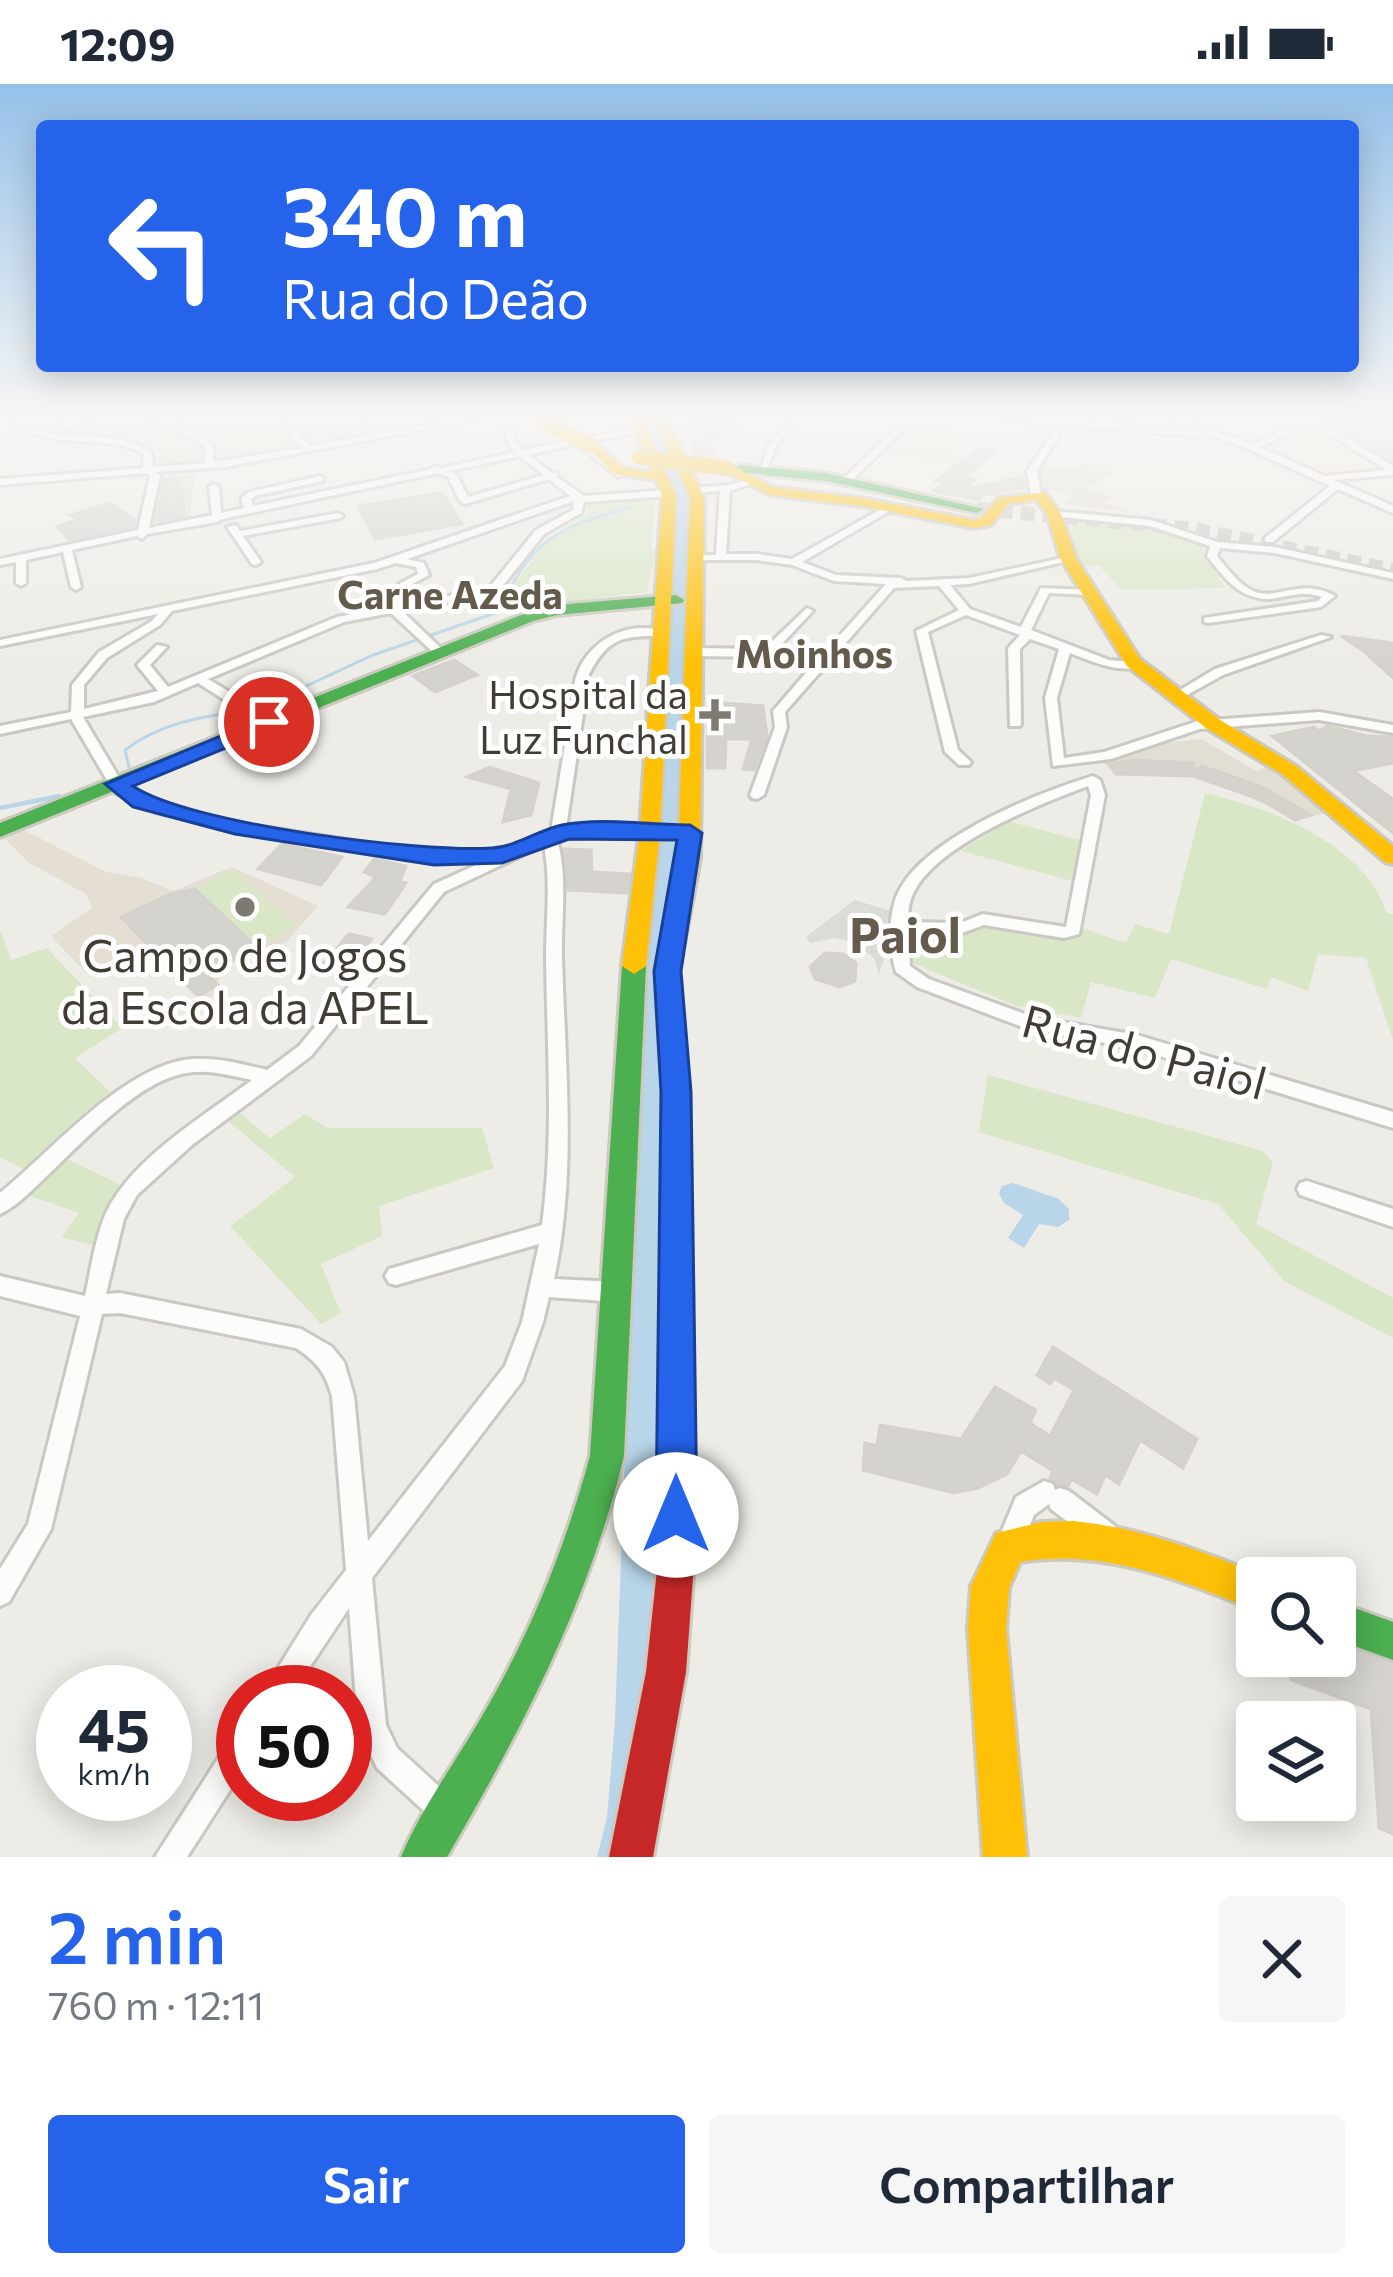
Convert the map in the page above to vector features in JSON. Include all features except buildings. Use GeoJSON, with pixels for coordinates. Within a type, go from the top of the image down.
{"type":"FeatureCollection","features":[{"type":"Feature","properties":{"kind":"main road"},"geometry":{"type":"LineString","coordinates":[[632,1857],[666,1672],[677,1551],[676,1092],[667,971],[690,833],[697,600],[683,568],[680,500]]}},
{"type":"Feature","properties":{"kind":"main road"},"geometry":{"type":"LineString","coordinates":[[881,500],[974,524],[986,521],[1009,500]]}},
{"type":"Feature","properties":{"kind":"main road"},"geometry":{"type":"LineString","coordinates":[[908,500],[977,509]]}},
{"type":"Feature","properties":{"kind":"main road"},"geometry":{"type":"LineString","coordinates":[[1041,500],[1054,514],[1068,558],[1137,666],[1213,724],[1284,766],[1382,838],[1393,857]]}},
{"type":"Feature","properties":{"kind":"main road"},"geometry":{"type":"LineString","coordinates":[[683,568],[697,600]]}},
{"type":"Feature","properties":{"kind":"main road"},"geometry":{"type":"LineString","coordinates":[[4,824],[116,784],[255,713],[431,644],[544,612],[637,601],[683,568]]}},
{"type":"Feature","properties":{"kind":"main road"},"geometry":{"type":"LineString","coordinates":[[426,1855],[546,1639],[580,1559],[607,1456],[632,979],[650,830],[662,633],[683,568]]}},
{"type":"Feature","properties":{"kind":"main road"},"geometry":{"type":"LineString","coordinates":[[650,830],[690,833]]}},
{"type":"Feature","properties":{"kind":"main road"},"geometry":{"type":"LineString","coordinates":[[1005,1857],[986,1629],[989,1586],[1009,1546],[1036,1537],[1070,1534],[1112,1540],[1236,1584]]}},
{"type":"Feature","properties":{"kind":"main road"},"geometry":{"type":"LineString","coordinates":[[1356,1628],[1393,1641]]}},
{"type":"Feature","properties":{"kind":"street"},"geometry":{"type":"LineString","coordinates":[[142,536],[150,500]]}},
{"type":"Feature","properties":{"kind":"street"},"geometry":{"type":"LineString","coordinates":[[216,500],[220,518],[238,534],[256,562]]}},
{"type":"Feature","properties":{"kind":"street"},"geometry":{"type":"LineString","coordinates":[[248,500],[250,511]]}},
{"type":"Feature","properties":{"kind":"street"},"geometry":{"type":"LineString","coordinates":[[0,562],[300,500]]}},
{"type":"Feature","properties":{"kind":"street"},"geometry":{"type":"LineString","coordinates":[[0,644],[394,560],[571,500]]}},
{"type":"Feature","properties":{"kind":"street"},"geometry":{"type":"LineString","coordinates":[[0,730],[166,693],[323,626],[497,588],[540,532],[578,511],[579,500]]}},
{"type":"Feature","properties":{"kind":"street"},"geometry":{"type":"LineString","coordinates":[[683,568],[729,500]]}},
{"type":"Feature","properties":{"kind":"street"},"geometry":{"type":"LineString","coordinates":[[794,562],[845,500]]}},
{"type":"Feature","properties":{"kind":"street"},"geometry":{"type":"LineString","coordinates":[[1269,540],[1318,500]]}},
{"type":"Feature","properties":{"kind":"street"},"geometry":{"type":"LineString","coordinates":[[1054,514],[1151,523],[1216,545],[1275,550],[1393,576]]}},
{"type":"Feature","properties":{"kind":"street"},"geometry":{"type":"LineString","coordinates":[[238,534],[338,516]]}},
{"type":"Feature","properties":{"kind":"street"},"geometry":{"type":"LineString","coordinates":[[1208,620],[1321,604],[1330,596],[1316,591],[1270,598],[1247,594],[1232,585],[1212,556],[1216,545]]}},
{"type":"Feature","properties":{"kind":"street"},"geometry":{"type":"LineString","coordinates":[[68,551],[76,587]]}},
{"type":"Feature","properties":{"kind":"street"},"geometry":{"type":"LineString","coordinates":[[683,568],[794,562],[849,580],[942,583],[1068,558]]}},
{"type":"Feature","properties":{"kind":"street"},"geometry":{"type":"LineString","coordinates":[[21,559],[21,583]]}},
{"type":"Feature","properties":{"kind":"street"},"geometry":{"type":"LineString","coordinates":[[394,560],[418,564],[424,575],[404,584]]}},
{"type":"Feature","properties":{"kind":"street"},"geometry":{"type":"LineString","coordinates":[[793,578],[813,570]]}},
{"type":"Feature","properties":{"kind":"street"},"geometry":{"type":"LineString","coordinates":[[757,795],[781,727],[779,711],[877,597],[903,581]]}},
{"type":"Feature","properties":{"kind":"street"},"geometry":{"type":"LineString","coordinates":[[942,583],[966,611],[1107,663],[1137,666]]}},
{"type":"Feature","properties":{"kind":"street"},"geometry":{"type":"LineString","coordinates":[[1015,723],[1014,648],[1046,590],[1088,592]]}},
{"type":"Feature","properties":{"kind":"street"},"geometry":{"type":"LineString","coordinates":[[169,608],[156,623],[91,666],[78,685],[76,713],[116,784],[141,802],[235,827],[468,865],[553,834],[650,830]]}},
{"type":"Feature","properties":{"kind":"street"},"geometry":{"type":"LineString","coordinates":[[392,608],[431,644]]}},
{"type":"Feature","properties":{"kind":"street"},"geometry":{"type":"LineString","coordinates":[[767,653],[807,611]]}},
{"type":"Feature","properties":{"kind":"street"},"geometry":{"type":"LineString","coordinates":[[964,762],[952,752],[922,631],[966,611]]}},
{"type":"Feature","properties":{"kind":"street"},"geometry":{"type":"LineString","coordinates":[[294,1665],[320,1624],[514,1373],[544,1284],[553,1231],[559,1162],[553,834],[583,674],[610,636],[662,633]]}},
{"type":"Feature","properties":{"kind":"street"},"geometry":{"type":"LineString","coordinates":[[1176,696],[1219,672],[1267,660],[1325,637]]}},
{"type":"Feature","properties":{"kind":"street"},"geometry":{"type":"LineString","coordinates":[[1066,646],[1051,698],[1058,763],[1068,772],[1093,780],[1099,788],[1074,927],[1064,934],[983,919],[962,928],[901,920],[907,888],[942,855],[1043,797],[1093,780]]}},
{"type":"Feature","properties":{"kind":"street"},"geometry":{"type":"LineString","coordinates":[[161,647],[143,665],[166,693]]}},
{"type":"Feature","properties":{"kind":"street"},"geometry":{"type":"LineString","coordinates":[[696,652],[767,653],[816,664]]}},
{"type":"Feature","properties":{"kind":"street"},"geometry":{"type":"LineString","coordinates":[[200,679],[255,713]]}},
{"type":"Feature","properties":{"kind":"street"},"geometry":{"type":"LineString","coordinates":[[1058,763],[1106,756],[1213,724],[1319,716],[1393,729]]}},
{"type":"Feature","properties":{"kind":"street"},"geometry":{"type":"LineString","coordinates":[[437,861],[442,885]]}},
{"type":"Feature","properties":{"kind":"street"},"geometry":{"type":"LineString","coordinates":[[0,1593],[39,1529],[114,1218],[130,1189],[305,1051],[442,885],[468,865]]}},
{"type":"Feature","properties":{"kind":"street","name":"Rua do Paiol"},"geometry":{"type":"LineString","coordinates":[[901,920],[902,968],[923,983],[1031,1023],[1137,1042],[1393,1120]]}},
{"type":"Feature","properties":{"kind":"street"},"geometry":{"type":"LineString","coordinates":[[0,1205],[139,1085],[171,1069],[191,1066],[269,1077]]}},
{"type":"Feature","properties":{"kind":"street"},"geometry":{"type":"LineString","coordinates":[[1307,1189],[1393,1218]]}},
{"type":"Feature","properties":{"kind":"street"},"geometry":{"type":"LineString","coordinates":[[396,1276],[553,1231]]}},
{"type":"Feature","properties":{"kind":"street"},"geometry":{"type":"LineString","coordinates":[[544,1284],[553,1289],[618,1292]]}},
{"type":"Feature","properties":{"kind":"street"},"geometry":{"type":"LineString","coordinates":[[0,1286],[78,1306],[120,1303],[301,1339],[324,1354],[336,1370],[343,1396],[356,1582],[369,1710],[377,1742],[387,1758],[448,1814]]}},
{"type":"Feature","properties":{"kind":"street"},"geometry":{"type":"LineString","coordinates":[[1009,1546],[1025,1506],[1052,1497],[1112,1540]]}},
{"type":"Feature","properties":{"kind":"street"},"geometry":{"type":"LineString","coordinates":[[170,1857],[216,1786]]}},
{"type":"Feature","properties":{"kind":"shaded area"},"geometry":{"type":"Polygon","coordinates":[[[153,500],[192,500],[189,522],[153,529],[153,500]]]}},
{"type":"Feature","properties":{"kind":"shaded area"},"geometry":{"type":"Polygon","coordinates":[[[1067,500],[1108,500],[1103,502],[1141,514],[1063,504],[1067,500]]]}},
{"type":"Feature","properties":{"kind":"shaded area"},"geometry":{"type":"Polygon","coordinates":[[[1201,739],[1257,771],[1274,763],[1337,811],[1295,820],[1221,783],[1193,776],[1116,774],[1099,759],[1146,745],[1201,739]]]}},
{"type":"Feature","properties":{"kind":"shaded area"},"geometry":{"type":"Polygon","coordinates":[[[24,830],[106,872],[141,878],[173,891],[232,867],[318,906],[286,942],[256,960],[249,953],[227,964],[208,1005],[140,949],[87,974],[51,936],[92,908],[86,894],[28,862],[5,839],[24,830]]]}},
{"type":"Feature","properties":{"kind":"shaded area"},"geometry":{"type":"Polygon","coordinates":[[[855,900],[897,913],[879,975],[875,959],[856,943],[834,938],[810,943],[806,937],[855,900]]]}},
{"type":"Feature","properties":{"kind":"green space"},"geometry":{"type":"Polygon","coordinates":[[[655,500],[651,548],[656,552],[647,592],[546,604],[517,613],[509,608],[507,594],[548,539],[587,513],[587,501],[655,500]]]}},
{"type":"Feature","properties":{"kind":"green space"},"geometry":{"type":"Polygon","coordinates":[[[1074,518],[1176,531],[1208,543],[1202,549],[1225,588],[1122,590],[1099,566],[1074,564],[1069,542],[1074,518]]]}},
{"type":"Feature","properties":{"kind":"green space"},"geometry":{"type":"Polygon","coordinates":[[[1205,793],[1257,808],[1311,832],[1357,866],[1375,888],[1386,912],[1393,914],[1393,1040],[1366,958],[1318,954],[1308,991],[1271,977],[1267,989],[1171,959],[1155,998],[1091,982],[1081,1018],[1017,1006],[910,962],[914,930],[986,923],[1068,937],[1077,926],[1126,943],[1135,924],[1169,934],[1205,793]]]}},
{"type":"Feature","properties":{"kind":"green space"},"geometry":{"type":"Polygon","coordinates":[[[1008,821],[1087,842],[1080,883],[961,851],[1008,821]]]}},
{"type":"Feature","properties":{"kind":"green space","name":"Campo de Jogos da Escola da APEL"},"geometry":{"type":"Polygon","coordinates":[[[233,869],[296,925],[257,947],[195,889],[233,869]]]}},
{"type":"Feature","properties":{"kind":"green space"},"geometry":{"type":"Polygon","coordinates":[[[0,930],[11,960],[47,948],[122,1028],[75,1058],[110,1092],[25,1170],[0,1157],[0,930]]]}},
{"type":"Feature","properties":{"kind":"green space"},"geometry":{"type":"Polygon","coordinates":[[[988,1075],[1263,1151],[1273,1163],[1256,1224],[1393,1298],[1393,1338],[1284,1281],[1218,1204],[979,1132],[988,1075]]]}},
{"type":"Feature","properties":{"kind":"green space"},"geometry":{"type":"Polygon","coordinates":[[[237,1111],[270,1138],[305,1114],[328,1128],[482,1128],[494,1168],[379,1206],[382,1236],[321,1264],[341,1313],[321,1324],[230,1226],[295,1177],[227,1120],[237,1111]]]}},
{"type":"Feature","properties":{"kind":"green space"},"geometry":{"type":"Polygon","coordinates":[[[65,1158],[123,1186],[105,1216],[96,1246],[62,1237],[79,1213],[28,1195],[65,1158]]]}},
{"type":"Feature","properties":{"kind":"water"},"geometry":{"type":"Polygon","coordinates":[[[675,500],[691,500],[688,728],[664,1092],[656,1617],[613,1857],[597,1857],[607,1818],[615,1721],[640,1043],[645,1034],[675,500]]]}},
{"type":"Feature","properties":{"kind":"water"},"geometry":{"type":"Polygon","coordinates":[[[1013,1183],[1059,1199],[1069,1209],[1069,1220],[1058,1227],[1039,1224],[1024,1248],[1008,1238],[1023,1215],[1004,1203],[999,1193],[1002,1186],[1013,1183]]]}},
{"type":"Feature","properties":{"kind":"waterway"},"geometry":{"type":"LineString","coordinates":[[261,707],[373,655],[498,612],[522,568],[548,540],[582,522],[630,508]]}},
{"type":"Feature","properties":{"kind":"waterway"},"geometry":{"type":"LineString","coordinates":[[129,767],[125,750],[152,733],[243,711]]}},
{"type":"Feature","properties":{"kind":"waterway"},"geometry":{"type":"LineString","coordinates":[[0,808],[59,796]]}},
{"type":"Feature","properties":{"kind":"tunnel"},"geometry":{"type":"LineString","coordinates":[[977,509],[1194,529],[1393,570]]}},
{"type":"Feature","properties":{"kind":"traffic: fast"},"geometry":{"type":"LineString","coordinates":[[933,500],[977,509]]}},
{"type":"Feature","properties":{"kind":"traffic: fast"},"geometry":{"type":"LineString","coordinates":[[0,831],[527,618],[556,610],[676,600]]}},
{"type":"Feature","properties":{"kind":"traffic: fast"},"geometry":{"type":"LineString","coordinates":[[423,1857],[507,1712],[555,1614],[576,1563],[607,1456],[634,966]]}},
{"type":"Feature","properties":{"kind":"traffic: fast"},"geometry":{"type":"LineString","coordinates":[[1356,1628],[1393,1641]]}},
{"type":"Feature","properties":{"kind":"traffic: slow"},"geometry":{"type":"LineString","coordinates":[[634,966],[650,830],[669,500]]}},
{"type":"Feature","properties":{"kind":"traffic: slow"},"geometry":{"type":"LineString","coordinates":[[676,1234],[676,1092],[667,971],[689,859],[697,500]]}},
{"type":"Feature","properties":{"kind":"traffic: slow"},"geometry":{"type":"LineString","coordinates":[[842,500],[974,524],[986,522],[1003,501],[1011,500]]}},
{"type":"Feature","properties":{"kind":"traffic: slow"},"geometry":{"type":"LineString","coordinates":[[1043,500],[1054,514],[1068,558],[1133,662],[1213,724],[1289,770],[1393,857]]}},
{"type":"Feature","properties":{"kind":"traffic: slow"},"geometry":{"type":"LineString","coordinates":[[1005,1857],[987,1629],[990,1586],[1009,1546],[1042,1540],[1105,1542],[1236,1584]]}},
{"type":"Feature","properties":{"kind":"traffic: jam"},"geometry":{"type":"LineString","coordinates":[[631,1857],[666,1672],[677,1551],[676,1234]]}},
{"type":"Feature","properties":{"kind":"place","name":"Hospital da Luz Funchal"},"geometry":{"type":"Point","coordinates":[715,715]}},
{"type":"Feature","properties":{"kind":"place","name":"Campo de Jogos da Escola da APEL"},"geometry":{"type":"Point","coordinates":[245,907]}},
{"type":"Feature","properties":{"kind":"district","name":"Carne Azeda"},"geometry":{"type":"Point","coordinates":[450,593]}},
{"type":"Feature","properties":{"kind":"district","name":"Moinhos"},"geometry":{"type":"Point","coordinates":[814,652]}},
{"type":"Feature","properties":{"kind":"district","name":"Paiol"},"geometry":{"type":"Point","coordinates":[905,933]}},
{"type":"Feature","properties":{"kind":"route"},"geometry":{"type":"LineString","coordinates":[[269,722],[116,784],[141,802],[235,827],[434,858],[502,856],[566,832],[690,833],[667,971],[676,1092],[676,1515]]}}]}
